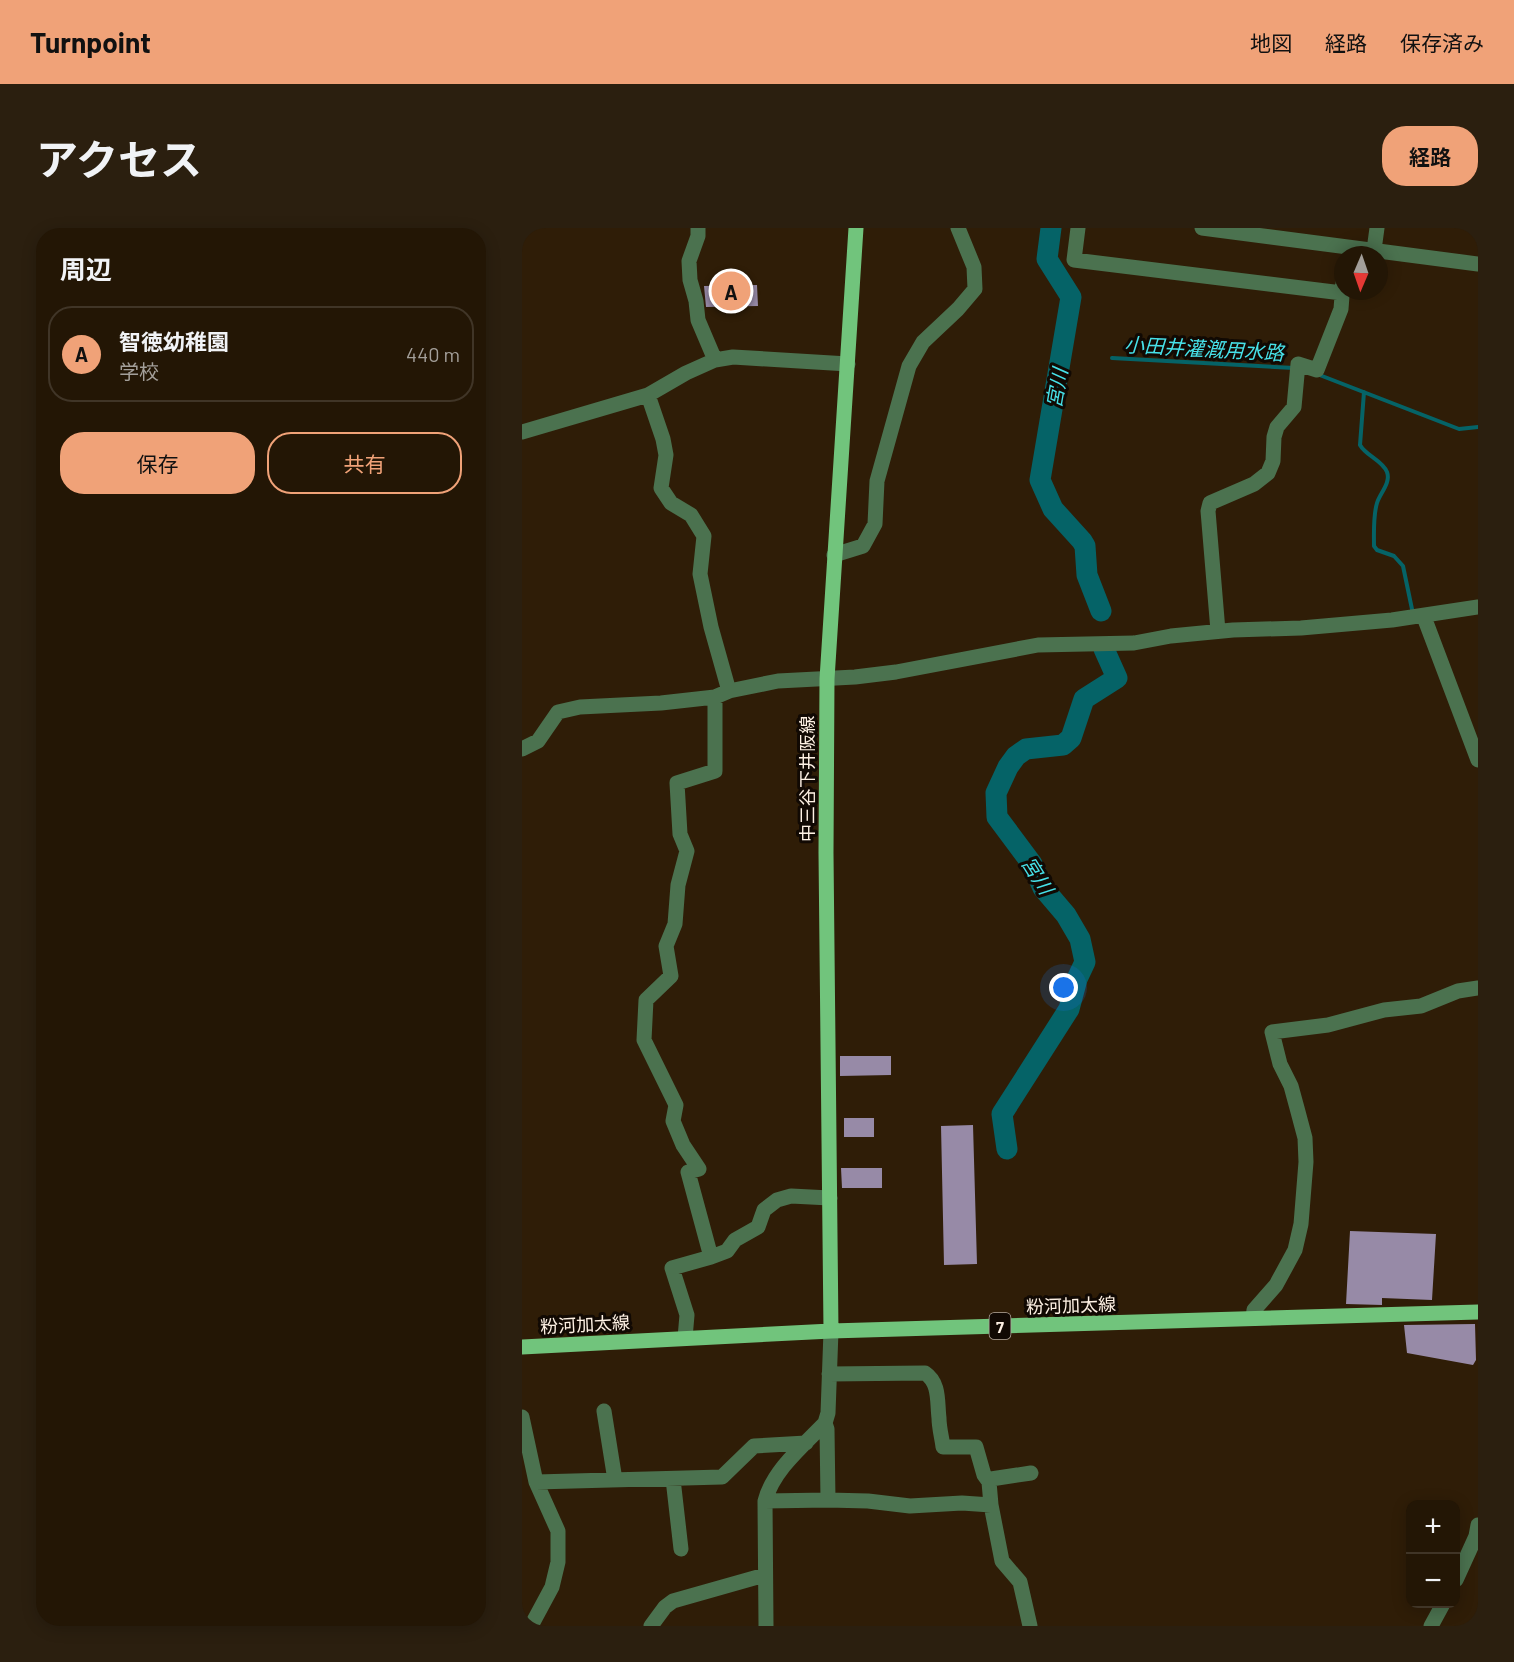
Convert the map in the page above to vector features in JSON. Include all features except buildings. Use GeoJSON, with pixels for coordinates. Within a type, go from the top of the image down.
{"type":"FeatureCollection","features":[{"type":"Feature","properties":{"kind":"main road","name":"中三谷下井阪線"},"geometry":{"type":"LineString","coordinates":[[831,1331],[826,865],[827,679],[856,228]]}},
{"type":"Feature","properties":{"kind":"main road","name":"粉河加太線"},"geometry":{"type":"LineString","coordinates":[[522,1347],[831,1331],[1478,1312]]}},
{"type":"Feature","properties":{"kind":"street"},"geometry":{"type":"LineString","coordinates":[[698,228],[698,236],[689,261],[690,280],[698,320],[715,360]]}},
{"type":"Feature","properties":{"kind":"street"},"geometry":{"type":"LineString","coordinates":[[834,555],[863,546],[875,524],[878,481],[909,366],[923,342],[958,309],[975,289],[974,267],[958,228]]}},
{"type":"Feature","properties":{"kind":"street"},"geometry":{"type":"LineString","coordinates":[[1078,228],[1074,260],[1334,287]]}},
{"type":"Feature","properties":{"kind":"street"},"geometry":{"type":"LineString","coordinates":[[1202,228],[1334,248]]}},
{"type":"Feature","properties":{"kind":"street"},"geometry":{"type":"LineString","coordinates":[[1374,246],[1377,228]]}},
{"type":"Feature","properties":{"kind":"street"},"geometry":{"type":"LineString","coordinates":[[1388,251],[1478,264]]}},
{"type":"Feature","properties":{"kind":"street"},"geometry":{"type":"LineString","coordinates":[[1218,631],[1208,511],[1210,503],[1254,484],[1268,473],[1273,461],[1277,427],[1294,407],[1298,364],[1317,370],[1341,309],[1341,300]]}},
{"type":"Feature","properties":{"kind":"street"},"geometry":{"type":"LineString","coordinates":[[522,432],[648,396],[686,373],[715,360],[734,357],[849,364]]}},
{"type":"Feature","properties":{"kind":"street"},"geometry":{"type":"LineString","coordinates":[[648,396],[666,455],[661,488],[671,503],[691,515],[704,536],[700,574],[722,694],[715,771],[677,783],[680,834],[687,851],[678,885],[675,924],[666,946],[671,976],[646,1000],[644,1040],[676,1105],[673,1121],[683,1145],[699,1169],[688,1172],[711,1257]]}},
{"type":"Feature","properties":{"kind":"street"},"geometry":{"type":"LineString","coordinates":[[522,749],[538,741],[558,712],[580,706],[661,703],[722,694],[778,681],[896,672],[1038,645],[1134,643],[1218,631],[1300,628],[1424,617],[1478,607]]}},
{"type":"Feature","properties":{"kind":"street"},"geometry":{"type":"LineString","coordinates":[[1424,617],[1478,760]]}},
{"type":"Feature","properties":{"kind":"street"},"geometry":{"type":"LineString","coordinates":[[1254,1318],[1254,1310],[1276,1285],[1295,1250],[1301,1224],[1306,1162],[1305,1138],[1291,1086],[1280,1064],[1272,1032],[1328,1025],[1384,1010],[1421,1006],[1458,991],[1478,988]]}},
{"type":"Feature","properties":{"kind":"street"},"geometry":{"type":"LineString","coordinates":[[685,1338],[687,1315],[672,1268],[727,1251],[735,1240],[758,1227],[764,1210],[777,1200],[791,1196],[830,1198]]}},
{"type":"Feature","properties":{"kind":"street"},"geometry":{"type":"LineString","coordinates":[[766,1626],[765,1501],[768,1488],[776,1476],[825,1423],[828,1413],[831,1331]]}},
{"type":"Feature","properties":{"kind":"street"},"geometry":{"type":"LineString","coordinates":[[829,1374],[925,1373],[930,1376],[938,1394],[943,1447],[976,1447],[988,1482],[1002,1561],[1020,1582],[1030,1626]]}},
{"type":"Feature","properties":{"kind":"street"},"geometry":{"type":"LineString","coordinates":[[604,1411],[615,1480]]}},
{"type":"Feature","properties":{"kind":"street"},"geometry":{"type":"LineString","coordinates":[[522,1417],[536,1482],[558,1531],[558,1562],[552,1587],[531,1626]]}},
{"type":"Feature","properties":{"kind":"street"},"geometry":{"type":"LineString","coordinates":[[825,1423],[828,1429],[828,1500]]}},
{"type":"Feature","properties":{"kind":"street"},"geometry":{"type":"LineString","coordinates":[[536,1482],[722,1478],[754,1446],[806,1443]]}},
{"type":"Feature","properties":{"kind":"street"},"geometry":{"type":"LineString","coordinates":[[988,1482],[994,1477],[1031,1473]]}},
{"type":"Feature","properties":{"kind":"street"},"geometry":{"type":"LineString","coordinates":[[673,1479],[681,1549]]}},
{"type":"Feature","properties":{"kind":"street"},"geometry":{"type":"LineString","coordinates":[[765,1501],[868,1501],[910,1506],[962,1503],[991,1505]]}},
{"type":"Feature","properties":{"kind":"street"},"geometry":{"type":"LineString","coordinates":[[1460,1570],[1476,1536],[1478,1525]]}},
{"type":"Feature","properties":{"kind":"street"},"geometry":{"type":"LineString","coordinates":[[651,1626],[665,1607],[673,1601],[765,1575]]}},
{"type":"Feature","properties":{"kind":"street"},"geometry":{"type":"LineString","coordinates":[[1431,1626],[1441,1608]]}},
{"type":"Feature","properties":{"kind":"waterway","name":"宮川"},"geometry":{"type":"LineString","coordinates":[[1051,228],[1047,259],[1071,297],[1040,480],[1053,509],[1085,546],[1087,575],[1101,611]]}},
{"type":"Feature","properties":{"kind":"waterway","name":"小田井灌漑用水路"},"geometry":{"type":"LineString","coordinates":[[1112,358],[1294,368]]}},
{"type":"Feature","properties":{"kind":"waterway","name":"小田井灌漑用水路"},"geometry":{"type":"LineString","coordinates":[[1317,374],[1459,429],[1478,427]]}},
{"type":"Feature","properties":{"kind":"waterway"},"geometry":{"type":"LineString","coordinates":[[1364,392],[1360,445],[1382,464],[1388,476],[1376,508],[1374,546],[1377,550],[1394,556],[1403,566],[1413,614]]}},
{"type":"Feature","properties":{"kind":"waterway","name":"宮川"},"geometry":{"type":"LineString","coordinates":[[1007,1149],[1002,1114],[1069,1009],[1077,979],[1085,962],[1080,939],[1066,915],[1043,888],[1032,864],[997,817],[996,793],[1008,767],[1016,756],[1026,749],[1063,745],[1071,738],[1084,699],[1117,678],[1104,649]]}},
{"type":"Feature","properties":{"kind":"place","name":"智徳幼稚園"},"geometry":{"type":"Point","coordinates":[731,291]}}]}
